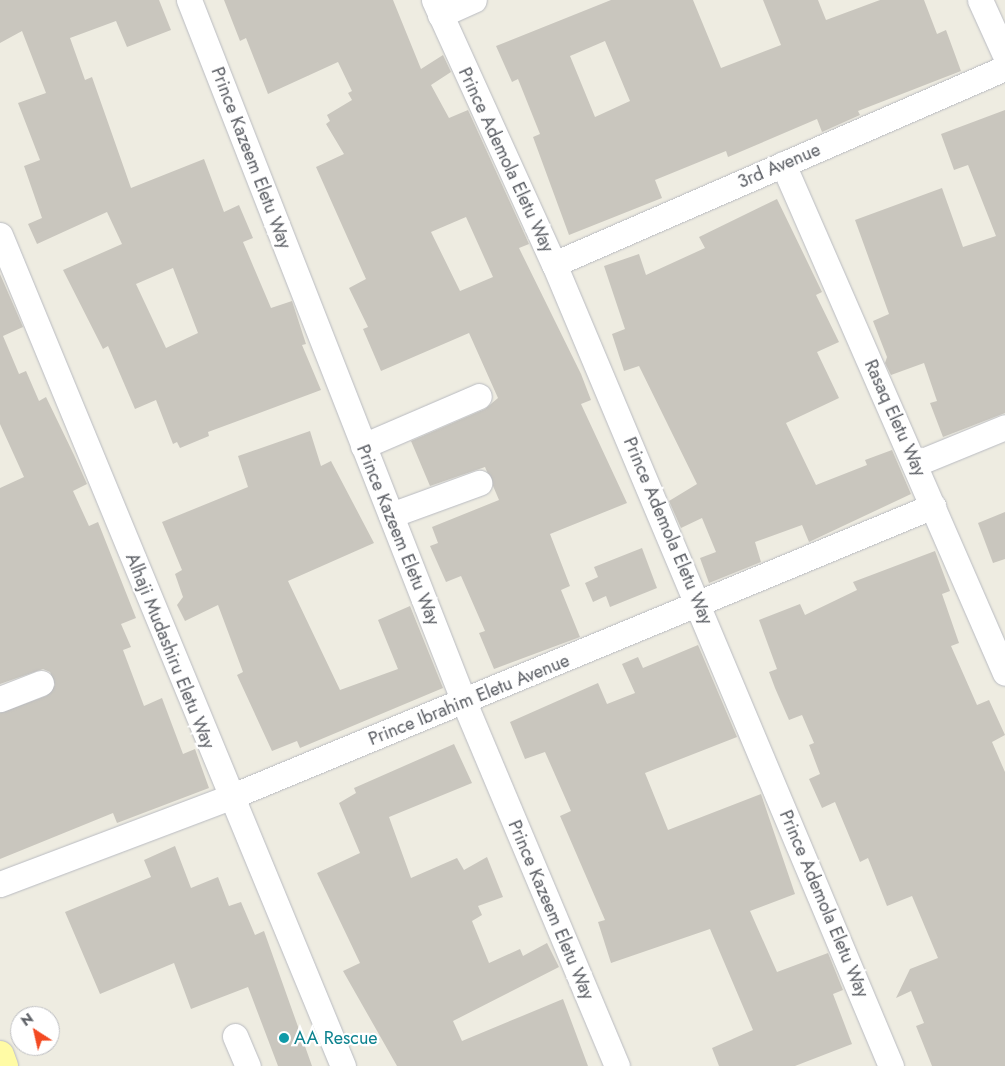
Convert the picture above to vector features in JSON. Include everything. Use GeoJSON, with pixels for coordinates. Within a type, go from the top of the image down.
{"type":"FeatureCollection","features":[{"type":"Feature","properties":{"kind":"street","name":"Prince Kazeem Eletu Way"},"geometry":{"type":"LineString","coordinates":[[189,0],[464,702],[617,1066]]}},
{"type":"Feature","properties":{"kind":"street"},"geometry":{"type":"LineString","coordinates":[[437,7],[474,0]]}},
{"type":"Feature","properties":{"kind":"street"},"geometry":{"type":"LineString","coordinates":[[980,0],[1005,55]]}},
{"type":"Feature","properties":{"kind":"street","name":"Prince Ademola Eletu Way"},"geometry":{"type":"LineString","coordinates":[[437,7],[554,264],[700,605],[891,1066]]}},
{"type":"Feature","properties":{"kind":"street","name":"3rd Avenue"},"geometry":{"type":"LineString","coordinates":[[554,264],[1005,68]]}},
{"type":"Feature","properties":{"kind":"street","name":"Rasaq Eletu Way"},"geometry":{"type":"LineString","coordinates":[[783,164],[916,464],[1005,673]]}},
{"type":"Feature","properties":{"kind":"street","name":"Alhaji Mudashiru Eletu Way"},"geometry":{"type":"LineString","coordinates":[[0,235],[230,798],[343,1066]]}},
{"type":"Feature","properties":{"kind":"street"},"geometry":{"type":"LineString","coordinates":[[364,446],[479,396]]}},
{"type":"Feature","properties":{"kind":"street"},"geometry":{"type":"LineString","coordinates":[[916,464],[1005,427]]}},
{"type":"Feature","properties":{"kind":"street"},"geometry":{"type":"LineString","coordinates":[[390,515],[479,483]]}},
{"type":"Feature","properties":{"kind":"street","name":"Prince Ibrahim Eletu Avenue"},"geometry":{"type":"LineString","coordinates":[[0,884],[230,798],[700,605],[933,506]]}},
{"type":"Feature","properties":{"kind":"street"},"geometry":{"type":"LineString","coordinates":[[0,699],[41,683]]}},
{"type":"Feature","properties":{"kind":"street"},"geometry":{"type":"LineString","coordinates":[[235,1036],[248,1066]]}},
{"type":"Feature","properties":{"kind":"building"},"geometry":{"type":"Polygon","coordinates":[[[0,0],[159,0],[171,30],[127,47],[116,21],[70,38],[85,80],[92,77],[131,188],[204,159],[224,212],[239,205],[253,238],[243,242],[271,308],[292,301],[306,344],[302,345],[321,390],[208,432],[209,436],[180,448],[177,442],[173,444],[156,400],[135,409],[108,346],[103,349],[63,270],[122,244],[107,212],[37,244],[28,224],[42,218],[24,166],[40,160],[18,103],[46,93],[22,31],[0,43],[0,0]],[[173,268],[136,284],[166,348],[198,333],[173,268]]]}},
{"type":"Feature","properties":{"kind":"building"},"geometry":{"type":"Polygon","coordinates":[[[224,0],[393,0],[421,69],[443,55],[451,72],[431,85],[449,118],[468,110],[529,244],[519,248],[581,374],[591,400],[581,404],[627,503],[550,534],[570,586],[561,590],[580,637],[494,669],[479,633],[485,631],[461,576],[446,582],[430,546],[438,543],[432,527],[499,500],[485,467],[430,486],[411,441],[485,409],[498,398],[469,333],[381,371],[363,329],[368,327],[349,288],[366,279],[316,167],[344,154],[326,124],[330,121],[327,115],[352,100],[348,93],[352,91],[338,62],[268,94],[246,38],[240,41],[224,0]],[[466,217],[431,232],[460,291],[493,277],[466,217]]]}},
{"type":"Feature","properties":{"kind":"building"},"geometry":{"type":"Polygon","coordinates":[[[611,0],[693,0],[721,68],[781,45],[763,0],[818,0],[826,20],[880,0],[924,0],[937,34],[946,30],[961,71],[858,111],[860,115],[822,132],[817,119],[728,157],[726,151],[655,180],[662,198],[569,235],[533,137],[540,134],[518,79],[512,82],[496,46],[611,0]],[[605,41],[570,56],[595,117],[630,101],[605,41]]]}},
{"type":"Feature","properties":{"kind":"building"},"geometry":{"type":"Polygon","coordinates":[[[1005,110],[1005,413],[943,437],[930,403],[937,401],[924,363],[891,375],[885,363],[887,357],[873,321],[889,314],[855,220],[942,188],[963,247],[996,236],[968,165],[954,170],[941,134],[1005,110]]]}},
{"type":"Feature","properties":{"kind":"building"},"geometry":{"type":"Polygon","coordinates":[[[777,199],[822,292],[816,295],[839,342],[817,352],[839,398],[786,423],[816,485],[867,465],[865,460],[892,450],[911,494],[809,542],[802,525],[755,542],[761,562],[709,583],[700,558],[716,552],[702,518],[681,528],[669,501],[697,484],[639,366],[624,371],[612,334],[625,329],[604,266],[639,254],[646,275],[705,248],[699,237],[777,199]]]}},
{"type":"Feature","properties":{"kind":"building"},"geometry":{"type":"Polygon","coordinates":[[[0,274],[23,327],[3,336],[19,374],[26,371],[39,401],[46,397],[74,455],[87,484],[73,491],[89,526],[98,522],[136,618],[121,624],[131,647],[123,650],[144,706],[162,698],[183,754],[195,749],[209,788],[117,823],[113,813],[0,859],[0,713],[46,696],[55,685],[50,672],[43,669],[0,684],[0,488],[24,477],[0,424],[0,274]]]}},
{"type":"Feature","properties":{"kind":"building"},"geometry":{"type":"Polygon","coordinates":[[[310,431],[321,466],[331,461],[374,543],[288,581],[340,690],[398,669],[378,620],[410,606],[443,688],[300,748],[297,741],[272,751],[237,675],[243,672],[218,605],[185,621],[177,605],[183,597],[175,574],[182,570],[162,522],[248,487],[238,456],[310,431]]]}},
{"type":"Feature","properties":{"kind":"building"},"geometry":{"type":"Polygon","coordinates":[[[1005,512],[1005,559],[993,563],[978,523],[1005,512]]]}},
{"type":"Feature","properties":{"kind":"building"},"geometry":{"type":"Polygon","coordinates":[[[642,548],[657,588],[610,607],[606,596],[593,602],[585,583],[598,577],[594,567],[642,548]]]}},
{"type":"Feature","properties":{"kind":"building"},"geometry":{"type":"Polygon","coordinates":[[[935,551],[950,591],[942,594],[959,643],[951,646],[977,705],[989,700],[1005,735],[992,742],[1005,772],[1005,1066],[932,1066],[916,1026],[924,1023],[911,991],[896,998],[910,969],[938,958],[912,896],[887,906],[868,858],[860,862],[835,802],[822,808],[809,779],[820,774],[809,745],[814,743],[802,715],[789,720],[769,672],[777,669],[759,620],[800,604],[805,615],[857,590],[853,582],[935,551]]]}},
{"type":"Feature","properties":{"kind":"building"},"geometry":{"type":"Polygon","coordinates":[[[698,645],[737,737],[645,773],[668,830],[761,794],[795,894],[750,911],[777,972],[828,953],[843,990],[833,994],[852,1044],[795,1066],[719,1066],[712,1048],[753,1030],[710,929],[611,963],[598,922],[605,920],[560,816],[571,811],[545,752],[525,759],[510,722],[598,683],[607,704],[635,693],[622,664],[638,657],[643,668],[698,645]]]}},
{"type":"Feature","properties":{"kind":"building"},"geometry":{"type":"Polygon","coordinates":[[[454,744],[472,783],[389,817],[411,878],[457,858],[464,870],[487,857],[503,897],[478,906],[482,915],[472,921],[489,963],[520,949],[523,956],[547,943],[559,967],[453,1021],[462,1041],[563,999],[588,1066],[397,1066],[343,971],[360,963],[317,873],[360,853],[339,803],[356,793],[354,788],[454,744]]]}},
{"type":"Feature","properties":{"kind":"building"},"geometry":{"type":"Polygon","coordinates":[[[175,846],[191,888],[218,877],[229,906],[241,902],[255,935],[264,931],[312,1066],[278,1066],[248,987],[191,1009],[174,963],[100,994],[65,912],[151,877],[144,860],[175,846]]]}},
{"type":"Feature","properties":{"kind":"place","name":"AA Rescue"},"geometry":{"type":"Point","coordinates":[284,1038]}}]}
